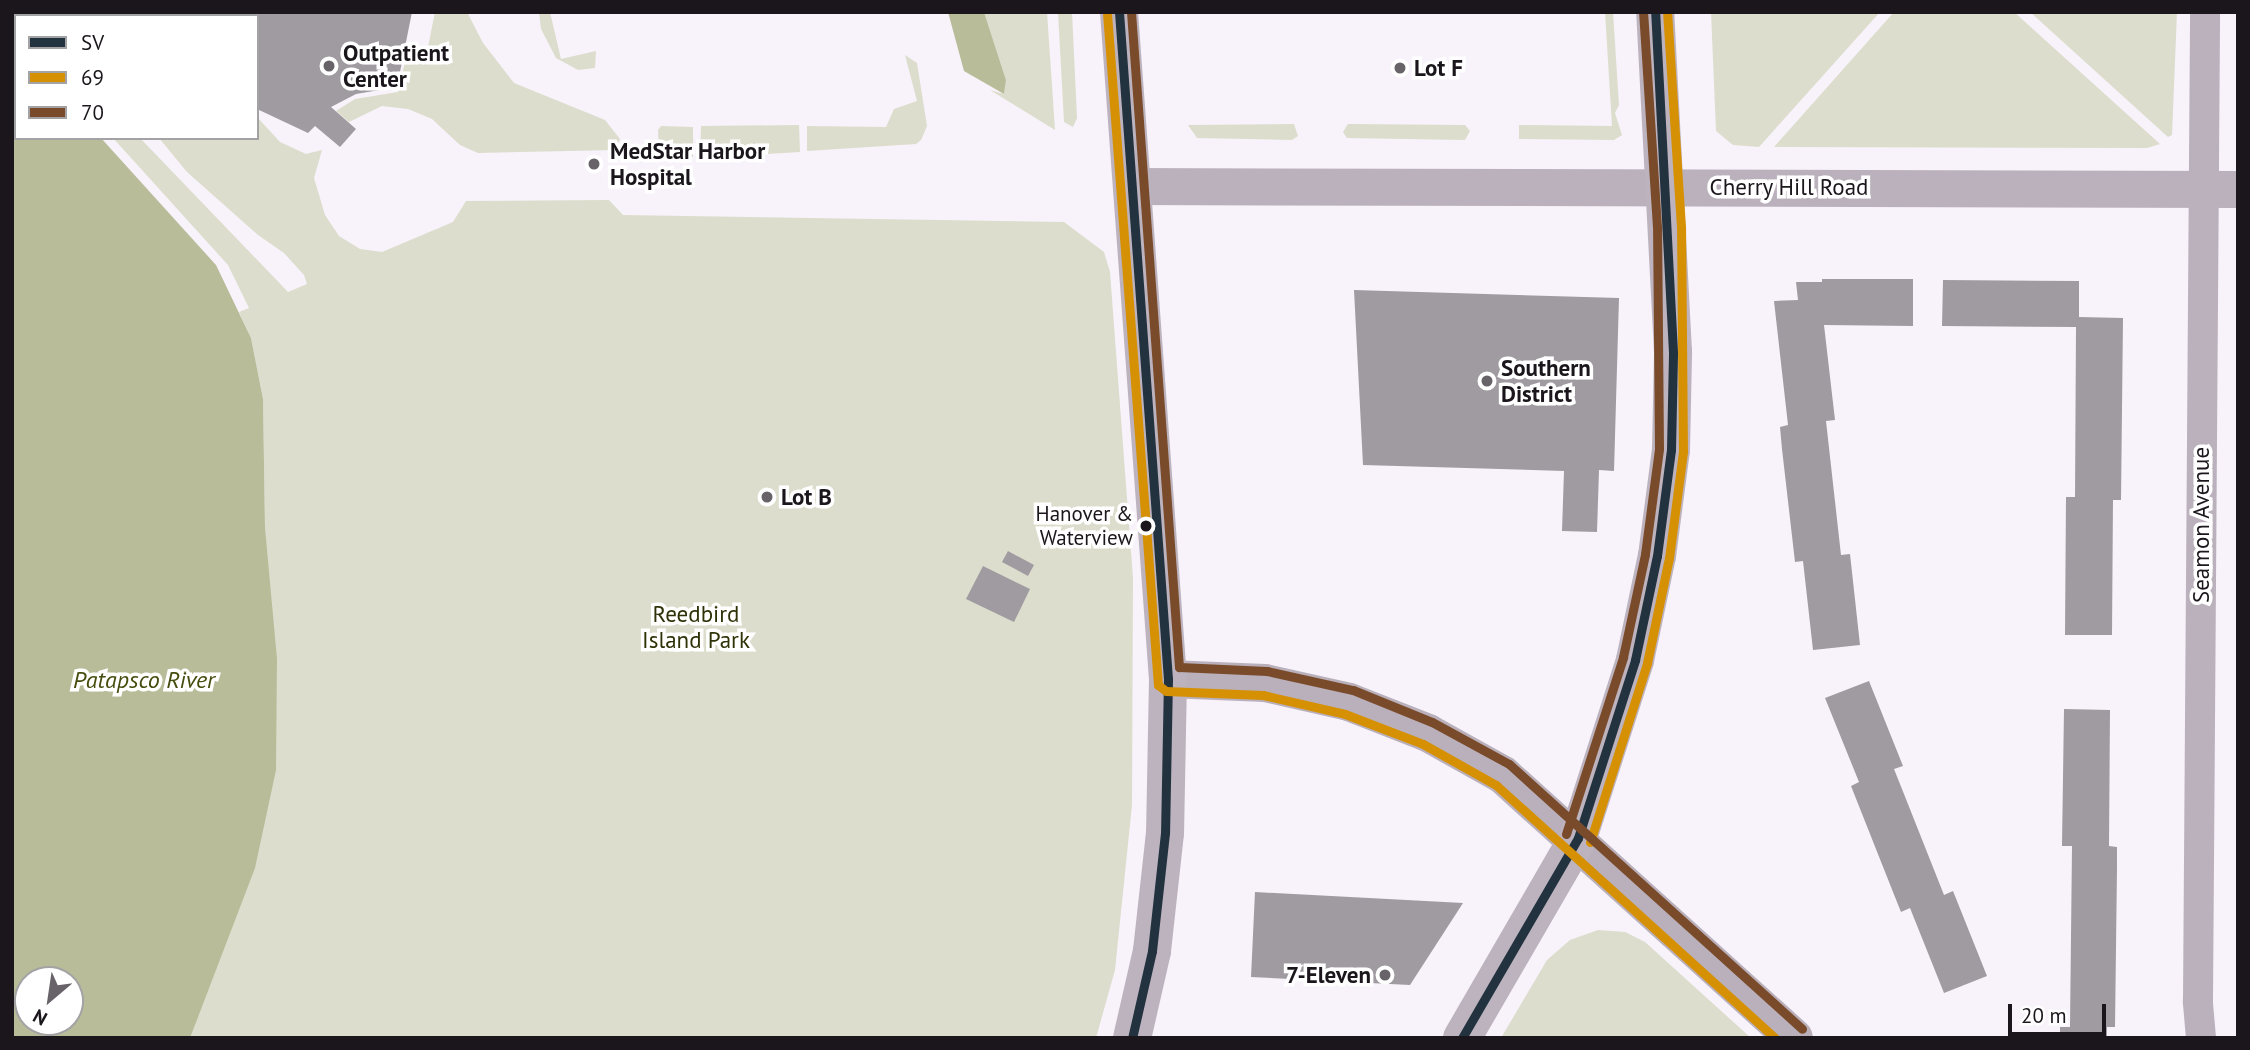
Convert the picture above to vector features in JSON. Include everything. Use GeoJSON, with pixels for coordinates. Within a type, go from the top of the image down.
{"type":"FeatureCollection","features":[{"type":"Feature","properties":{"kind":"main road"},"geometry":{"type":"LineString","coordinates":[[1119,12],[1168,679],[1165,833],[1152,951],[1132,1038]]}},
{"type":"Feature","properties":{"kind":"main road"},"geometry":{"type":"LineString","coordinates":[[1462,1038],[1578,838],[1635,660],[1661,529],[1671,438],[1667,186],[1655,12]]}},
{"type":"Feature","properties":{"kind":"main road"},"geometry":{"type":"LineString","coordinates":[[1168,679],[1265,683],[1360,706],[1428,733],[1503,775],[1578,838],[1794,1038]]}},
{"type":"Feature","properties":{"kind":"street","name":"Seamon Avenue"},"geometry":{"type":"LineString","coordinates":[[2201,1038],[2221,189],[2205,12]]}},
{"type":"Feature","properties":{"kind":"street","name":"Cherry Hill Road"},"geometry":{"type":"LineString","coordinates":[[1131,186],[2221,189]]}},
{"type":"Feature","properties":{"kind":"green space"},"geometry":{"type":"Polygon","coordinates":[[[181,12],[182,14],[126,14],[181,12]]]}},
{"type":"Feature","properties":{"kind":"green space"},"geometry":{"type":"Polygon","coordinates":[[[435,12],[467,12],[483,43],[514,83],[605,120],[620,139],[615,150],[478,153],[460,145],[432,119],[408,109],[382,106],[349,122],[336,111],[355,99],[398,92],[407,53],[426,57],[435,12]]]}},
{"type":"Feature","properties":{"kind":"green space"},"geometry":{"type":"Polygon","coordinates":[[[539,12],[550,12],[561,59],[596,51],[595,68],[578,70],[556,58],[541,29],[539,12]]]}},
{"type":"Feature","properties":{"kind":"green space"},"geometry":{"type":"Polygon","coordinates":[[[984,12],[1047,12],[1055,130],[990,90],[1004,94],[1006,80],[984,12]]]}},
{"type":"Feature","properties":{"kind":"green space"},"geometry":{"type":"Polygon","coordinates":[[[1058,12],[1072,12],[1077,118],[1073,127],[1064,122],[1058,12]]]}},
{"type":"Feature","properties":{"kind":"green space"},"geometry":{"type":"Polygon","coordinates":[[[1605,12],[1613,12],[1619,105],[1615,113],[1622,135],[1614,140],[1519,139],[1519,125],[1612,126],[1605,12]]]}},
{"type":"Feature","properties":{"kind":"green space"},"geometry":{"type":"Polygon","coordinates":[[[1711,12],[1880,12],[1759,147],[1733,145],[1716,131],[1711,12]]]}},
{"type":"Feature","properties":{"kind":"green space"},"geometry":{"type":"Polygon","coordinates":[[[1894,12],[2014,12],[2160,144],[2147,148],[1774,147],[1894,12]]]}},
{"type":"Feature","properties":{"kind":"green space"},"geometry":{"type":"Polygon","coordinates":[[[2030,12],[2177,12],[2172,135],[2168,137],[2030,12]]]}},
{"type":"Feature","properties":{"kind":"green space"},"geometry":{"type":"Polygon","coordinates":[[[905,55],[917,63],[927,126],[921,140],[916,144],[807,151],[807,126],[886,127],[894,109],[917,101],[905,55]]]}},
{"type":"Feature","properties":{"kind":"green space","name":"Reedbird Island Park"},"geometry":{"type":"Polygon","coordinates":[[[259,119],[280,142],[306,154],[322,150],[314,178],[325,215],[339,236],[360,249],[382,252],[453,222],[466,201],[609,200],[623,215],[1064,222],[1104,252],[1110,272],[1133,578],[1132,805],[1115,970],[1096,1038],[190,1038],[208,985],[265,528],[263,399],[251,338],[239,312],[249,308],[228,265],[115,140],[142,140],[288,292],[307,284],[304,275],[284,253],[258,235],[187,172],[161,140],[259,140],[259,119]]]}},
{"type":"Feature","properties":{"kind":"green space"},"geometry":{"type":"Polygon","coordinates":[[[1294,124],[1298,136],[1292,140],[1197,138],[1188,125],[1294,124]]]}},
{"type":"Feature","properties":{"kind":"green space"},"geometry":{"type":"Polygon","coordinates":[[[1348,124],[1465,125],[1470,131],[1465,140],[1347,138],[1343,132],[1348,124]]]}},
{"type":"Feature","properties":{"kind":"green space"},"geometry":{"type":"Polygon","coordinates":[[[799,125],[800,152],[700,158],[701,126],[799,125]]]}},
{"type":"Feature","properties":{"kind":"green space"},"geometry":{"type":"Polygon","coordinates":[[[661,126],[693,127],[693,157],[664,160],[659,155],[658,130],[661,126]]]}},
{"type":"Feature","properties":{"kind":"green space"},"geometry":{"type":"Polygon","coordinates":[[[1598,930],[1625,932],[1645,942],[1751,1038],[1501,1038],[1547,960],[1570,940],[1598,930]]]}},
{"type":"Feature","properties":{"kind":"water","name":"Patapsco River"},"geometry":{"type":"Polygon","coordinates":[[[12,12],[42,14],[14,14],[14,140],[103,140],[216,265],[251,338],[263,399],[265,528],[277,659],[276,770],[255,868],[190,1038],[12,1038],[12,12]]]}},
{"type":"Feature","properties":{"kind":"water"},"geometry":{"type":"Polygon","coordinates":[[[948,12],[984,12],[1006,80],[1004,94],[964,71],[948,12]]]}},
{"type":"Feature","properties":{"kind":"building","name":"Outpatient Center"},"geometry":{"type":"Polygon","coordinates":[[[188,12],[412,12],[397,87],[356,94],[331,107],[356,129],[340,147],[315,126],[308,133],[259,110],[259,14],[188,12]]]}},
{"type":"Feature","properties":{"kind":"building"},"geometry":{"type":"Polygon","coordinates":[[[1822,279],[1913,279],[1913,326],[1824,325],[1835,420],[1826,421],[1841,555],[1850,554],[1860,645],[1813,650],[1803,561],[1795,562],[1782,449],[1780,427],[1788,425],[1774,301],[1798,300],[1796,282],[1822,282],[1822,279]]]}},
{"type":"Feature","properties":{"kind":"building"},"geometry":{"type":"Polygon","coordinates":[[[1943,280],[2079,281],[2079,317],[2123,318],[2121,500],[2113,500],[2112,635],[2065,635],[2066,497],[2075,497],[2076,327],[1942,326],[1943,280]]]}},
{"type":"Feature","properties":{"kind":"building","name":"Southern District"},"geometry":{"type":"Polygon","coordinates":[[[1354,290],[1619,298],[1614,471],[1599,470],[1597,532],[1562,531],[1564,471],[1363,465],[1354,290]]]}},
{"type":"Feature","properties":{"kind":"building"},"geometry":{"type":"Polygon","coordinates":[[[1008,551],[1034,565],[1028,576],[1002,562],[1008,551]]]}},
{"type":"Feature","properties":{"kind":"building"},"geometry":{"type":"Polygon","coordinates":[[[983,566],[1030,589],[1014,622],[966,599],[983,566]]]}},
{"type":"Feature","properties":{"kind":"building"},"geometry":{"type":"Polygon","coordinates":[[[1869,681],[1903,766],[1894,769],[1944,895],[1953,891],[1987,976],[1944,993],[1910,908],[1901,912],[1851,786],[1859,782],[1825,698],[1869,681]]]}},
{"type":"Feature","properties":{"kind":"building"},"geometry":{"type":"Polygon","coordinates":[[[2064,709],[2110,710],[2109,846],[2117,847],[2117,868],[2115,1027],[2107,1027],[2107,1038],[2060,1038],[2060,1027],[2070,1027],[2072,846],[2062,846],[2064,709]]]}},
{"type":"Feature","properties":{"kind":"building"},"geometry":{"type":"Polygon","coordinates":[[[1255,892],[1463,903],[1410,985],[1251,977],[1255,892]]]}},
{"type":"Feature","properties":{"kind":"transit line","name":"SV"},"geometry":{"type":"LineString","coordinates":[[1119,12],[1168,679],[1165,833],[1152,951],[1132,1038]]}},
{"type":"Feature","properties":{"kind":"transit line","name":"70"},"geometry":{"type":"LineString","coordinates":[[1131,12],[1179,667],[1267,671],[1353,690],[1432,722],[1509,764],[1802,1029]]}},
{"type":"Feature","properties":{"kind":"transit line","name":"SV"},"geometry":{"type":"LineString","coordinates":[[1462,1038],[1578,838],[1635,660],[1657,556],[1671,450],[1673,352],[1655,12]]}},
{"type":"Feature","properties":{"kind":"transit line","name":"69"},"geometry":{"type":"LineString","coordinates":[[1590,842],[1647,663],[1669,558],[1683,452],[1681,227],[1667,12]]}},
{"type":"Feature","properties":{"kind":"transit line","name":"69"},"geometry":{"type":"LineString","coordinates":[[1107,13],[1158,685],[1166,691],[1263,695],[1345,714],[1423,744],[1496,785],[1775,1038]]}},
{"type":"Feature","properties":{"kind":"transit line","name":"70"},"geometry":{"type":"LineString","coordinates":[[1566,834],[1623,657],[1645,554],[1659,449],[1657,227],[1643,13]]}},
{"type":"Feature","properties":{"kind":"place","name":"Outpatient Center"},"geometry":{"type":"Point","coordinates":[329,66]}},
{"type":"Feature","properties":{"kind":"place","name":"Lot F"},"geometry":{"type":"Point","coordinates":[1400,68]}},
{"type":"Feature","properties":{"kind":"place","name":"MedStar Harbor Hospital"},"geometry":{"type":"Point","coordinates":[594,164]}},
{"type":"Feature","properties":{"kind":"place","name":"Southern District"},"geometry":{"type":"Point","coordinates":[1487,381]}},
{"type":"Feature","properties":{"kind":"place","name":"Lot B"},"geometry":{"type":"Point","coordinates":[767,497]}},
{"type":"Feature","properties":{"kind":"place","name":"Hanover & Waterview"},"geometry":{"type":"Point","coordinates":[1146,526]}},
{"type":"Feature","properties":{"kind":"place","name":"7-Eleven"},"geometry":{"type":"Point","coordinates":[1385,975]}}]}
